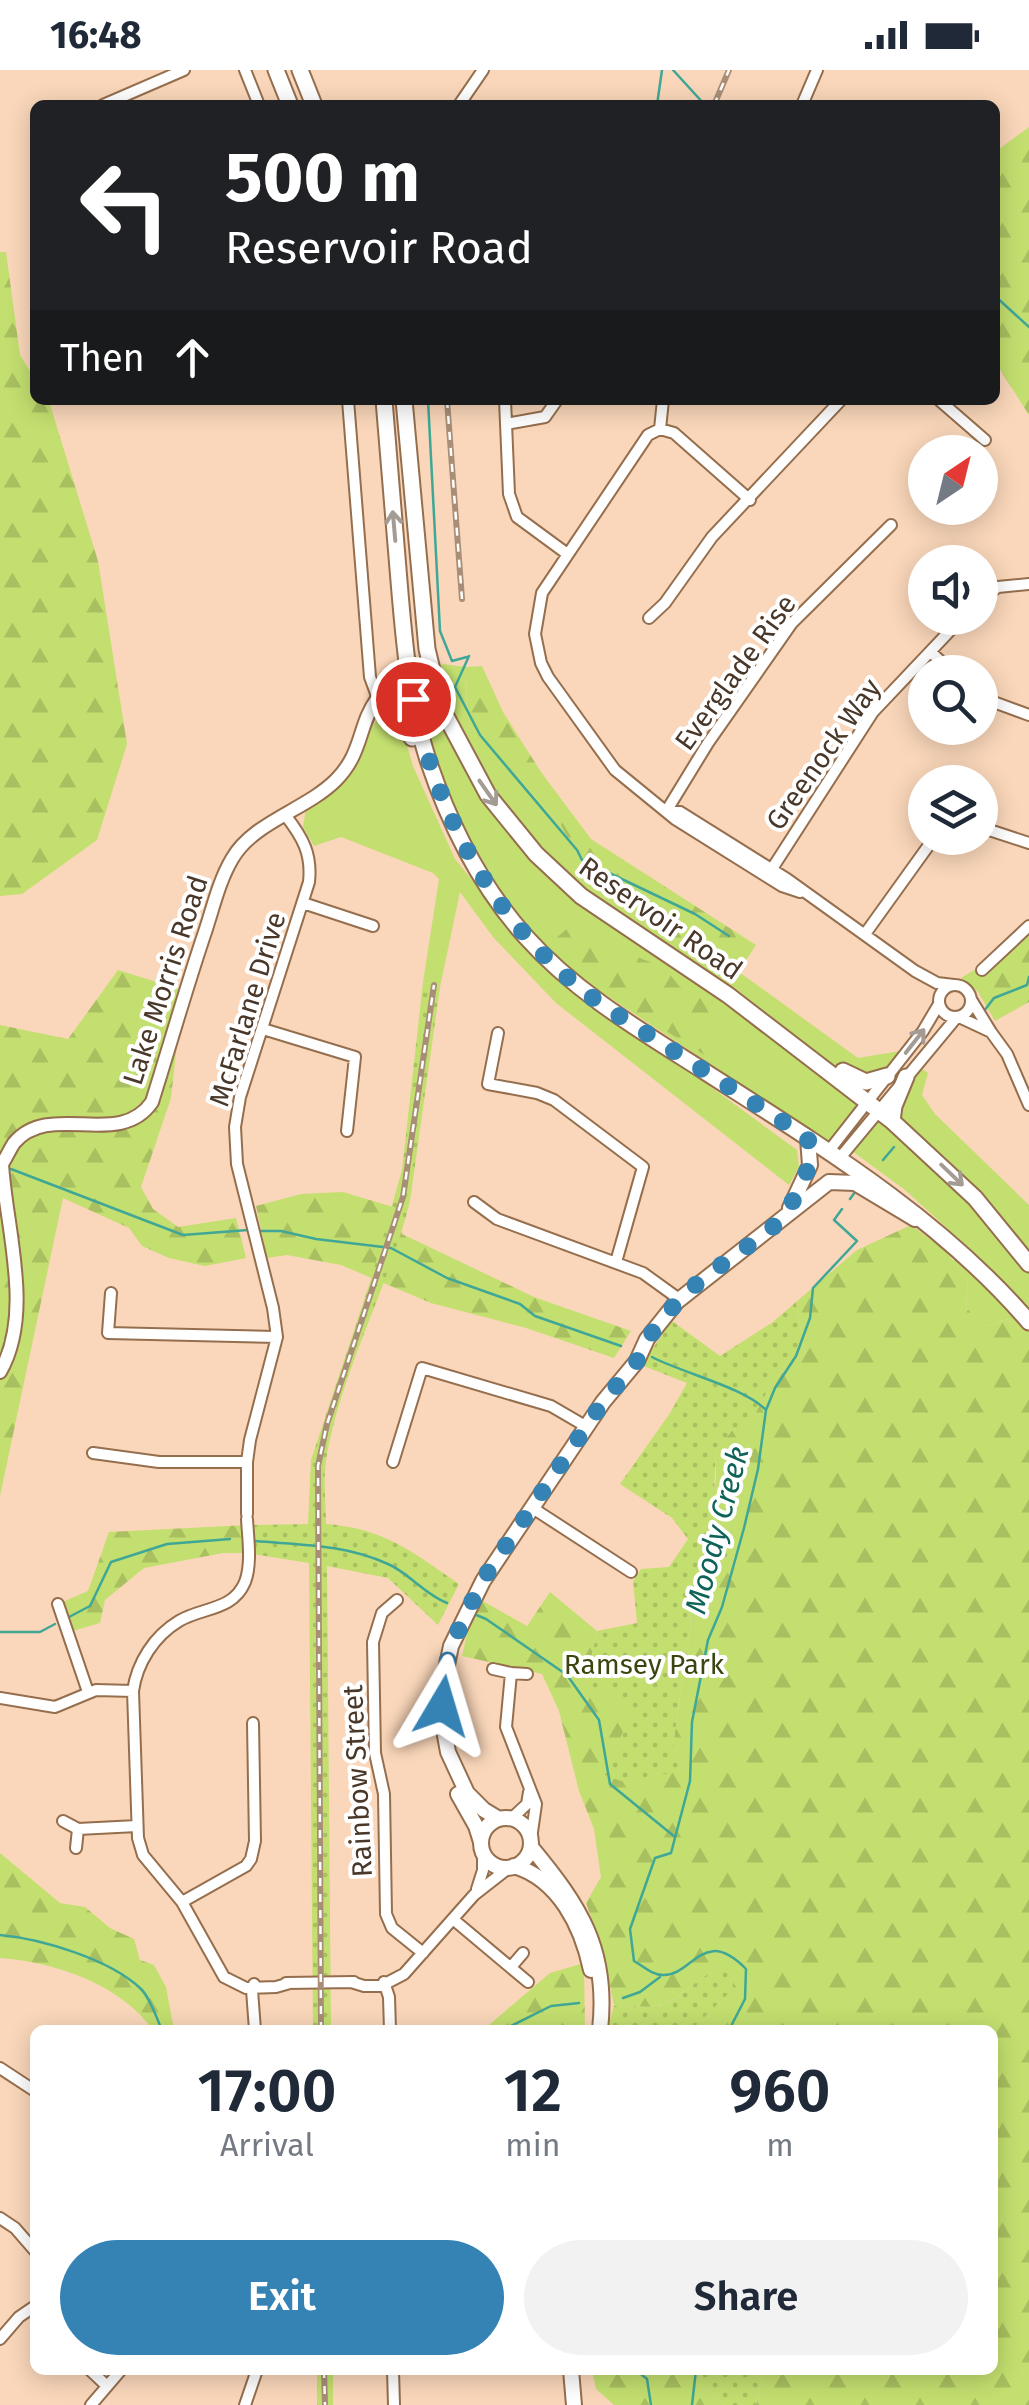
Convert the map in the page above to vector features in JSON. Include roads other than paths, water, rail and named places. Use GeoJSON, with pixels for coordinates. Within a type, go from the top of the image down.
{"type":"FeatureCollection","features":[{"type":"Feature","properties":{"kind":"main road"},"geometry":{"type":"LineString","coordinates":[[276,70],[288,100]]}},
{"type":"Feature","properties":{"kind":"main road"},"geometry":{"type":"LineString","coordinates":[[300,70],[312,100]]}},
{"type":"Feature","properties":{"kind":"main road"},"geometry":{"type":"LineString","coordinates":[[384,405],[406,658],[428,760],[457,832],[496,899]]}},
{"type":"Feature","properties":{"kind":"main road","name":"Reservoir Road"},"geometry":{"type":"LineString","coordinates":[[404,405],[428,649],[441,707],[488,795],[557,876],[605,914],[752,1012],[892,1121],[976,1198],[1029,1264]]}},
{"type":"Feature","properties":{"kind":"main road"},"geometry":{"type":"LineString","coordinates":[[414,506],[414,584],[426,677],[415,694]]}},
{"type":"Feature","properties":{"kind":"main road"},"geometry":{"type":"LineString","coordinates":[[415,694],[441,707]]}},
{"type":"Feature","properties":{"kind":"main road"},"geometry":{"type":"LineString","coordinates":[[382,701],[407,721],[420,766],[450,837],[466,864],[525,936],[586,993],[808,1138],[930,1226],[988,1278],[1029,1322]]}},
{"type":"Feature","properties":{"kind":"main road"},"geometry":{"type":"LineString","coordinates":[[752,1012],[782,1025],[857,1080],[876,1082],[888,1076]]}},
{"type":"Feature","properties":{"kind":"main road"},"geometry":{"type":"LineString","coordinates":[[892,1121],[906,1077]]}},
{"type":"Feature","properties":{"kind":"main road"},"geometry":{"type":"LineString","coordinates":[[781,1220],[794,1203],[810,1165],[808,1138]]}},
{"type":"Feature","properties":{"kind":"main road"},"geometry":{"type":"LineString","coordinates":[[592,2025],[593,1983],[580,1934],[566,1908],[535,1874],[496,1866],[482,1847],[476,1826],[442,1759],[434,1702],[436,1671],[445,1638],[459,1609],[603,1402],[637,1361],[647,1339],[680,1298],[822,1185],[836,1181],[855,1183],[901,1213],[930,1226]]}},
{"type":"Feature","properties":{"kind":"main road"},"geometry":{"type":"LineString","coordinates":[[482,1581],[447,1660],[442,1719],[448,1752],[475,1803],[525,1826],[531,1843],[570,1894],[588,1928],[601,1980],[600,2025]]}},
{"type":"Feature","properties":{"kind":"main road"},"geometry":{"type":"LineString","coordinates":[[482,1847],[486,1828],[506,1819]]}},
{"type":"Feature","properties":{"kind":"main road"},"geometry":{"type":"LineString","coordinates":[[512,1867],[525,1859],[531,1843]]}},
{"type":"Feature","properties":{"kind":"main road"},"geometry":{"type":"LineString","coordinates":[[571,2375],[574,2405]]}},
{"type":"Feature","properties":{"kind":"main road"},"geometry":{"type":"LineString","coordinates":[[580,2375],[583,2405]]}},
{"type":"Feature","properties":{"kind":"street"},"geometry":{"type":"LineString","coordinates":[[114,100],[184,70]]}},
{"type":"Feature","properties":{"kind":"street"},"geometry":{"type":"LineString","coordinates":[[245,70],[257,100]]}},
{"type":"Feature","properties":{"kind":"street"},"geometry":{"type":"LineString","coordinates":[[462,100],[483,70]]}},
{"type":"Feature","properties":{"kind":"street"},"geometry":{"type":"LineString","coordinates":[[804,100],[817,70]]}},
{"type":"Feature","properties":{"kind":"street"},"geometry":{"type":"LineString","coordinates":[[348,405],[370,677],[382,701],[415,694]]}},
{"type":"Feature","properties":{"kind":"street"},"geometry":{"type":"LineString","coordinates":[[505,405],[509,494],[518,517],[566,554]]}},
{"type":"Feature","properties":{"kind":"street"},"geometry":{"type":"LineString","coordinates":[[506,424],[545,417],[553,405]]}},
{"type":"Feature","properties":{"kind":"street"},"geometry":{"type":"LineString","coordinates":[[660,429],[662,405]]}},
{"type":"Feature","properties":{"kind":"street"},"geometry":{"type":"LineString","coordinates":[[649,618],[705,545],[837,405]]}},
{"type":"Feature","properties":{"kind":"street"},"geometry":{"type":"LineString","coordinates":[[945,405],[979,435]]}},
{"type":"Feature","properties":{"kind":"street"},"geometry":{"type":"LineString","coordinates":[[660,429],[680,438],[750,500]]}},
{"type":"Feature","properties":{"kind":"street"},"geometry":{"type":"LineString","coordinates":[[660,429],[643,439],[548,580],[537,608],[535,634],[541,663],[616,770],[643,795],[667,810],[680,812],[915,971],[937,983],[964,988],[1007,1054],[1029,1105]]}},
{"type":"Feature","properties":{"kind":"street","name":"Everglade Rise"},"geometry":{"type":"LineString","coordinates":[[667,810],[708,743],[792,623],[891,525]]}},
{"type":"Feature","properties":{"kind":"street"},"geometry":{"type":"LineString","coordinates":[[998,587],[1029,584]]}},
{"type":"Feature","properties":{"kind":"street","name":"Greenock Way"},"geometry":{"type":"LineString","coordinates":[[769,873],[874,712],[947,635]]}},
{"type":"Feature","properties":{"kind":"street","name":"Lake Morris Road"},"geometry":{"type":"LineString","coordinates":[[0,1372],[10,1354],[18,1322],[2,1164],[15,1143],[28,1132],[60,1124],[122,1124],[145,1112],[152,1102],[233,857],[249,840],[338,778],[358,749],[371,708],[382,701],[398,679],[406,658]]}},
{"type":"Feature","properties":{"kind":"street"},"geometry":{"type":"LineString","coordinates":[[998,703],[1029,714]]}},
{"type":"Feature","properties":{"kind":"street","name":"McFarlane Drive"},"geometry":{"type":"LineString","coordinates":[[254,1985],[232,1976],[212,1958],[182,1902],[144,1855],[137,1826],[134,1691],[136,1671],[144,1656],[177,1622],[220,1607],[240,1591],[247,1573],[247,1462],[277,1337],[237,1164],[235,1127],[240,1097],[303,903],[310,865],[300,834],[286,816]]}},
{"type":"Feature","properties":{"kind":"street"},"geometry":{"type":"LineString","coordinates":[[998,832],[1029,842]]}},
{"type":"Feature","properties":{"kind":"street"},"geometry":{"type":"LineString","coordinates":[[865,934],[922,855]]}},
{"type":"Feature","properties":{"kind":"street"},"geometry":{"type":"LineString","coordinates":[[303,903],[373,926]]}},
{"type":"Feature","properties":{"kind":"street"},"geometry":{"type":"LineString","coordinates":[[982,970],[1029,926]]}},
{"type":"Feature","properties":{"kind":"street"},"geometry":{"type":"LineString","coordinates":[[997,957],[1007,968]]}},
{"type":"Feature","properties":{"kind":"street"},"geometry":{"type":"LineString","coordinates":[[915,971],[943,1012],[991,1032]]}},
{"type":"Feature","properties":{"kind":"street"},"geometry":{"type":"LineString","coordinates":[[873,1106],[888,1076],[934,1016],[945,988],[954,985]]}},
{"type":"Feature","properties":{"kind":"street"},"geometry":{"type":"LineString","coordinates":[[833,1155],[873,1106],[970,1009],[971,1000]]}},
{"type":"Feature","properties":{"kind":"street"},"geometry":{"type":"LineString","coordinates":[[263,1028],[356,1058],[347,1131]]}},
{"type":"Feature","properties":{"kind":"street"},"geometry":{"type":"LineString","coordinates":[[498,1033],[488,1084],[554,1100],[643,1167],[616,1262]]}},
{"type":"Feature","properties":{"kind":"street"},"geometry":{"type":"LineString","coordinates":[[474,1202],[497,1219],[616,1262],[680,1298]]}},
{"type":"Feature","properties":{"kind":"street"},"geometry":{"type":"LineString","coordinates":[[111,1293],[108,1333],[277,1337]]}},
{"type":"Feature","properties":{"kind":"street"},"geometry":{"type":"LineString","coordinates":[[392,1462],[422,1368],[551,1406],[587,1426]]}},
{"type":"Feature","properties":{"kind":"street"},"geometry":{"type":"LineString","coordinates":[[93,1453],[159,1462],[247,1462]]}},
{"type":"Feature","properties":{"kind":"street"},"geometry":{"type":"LineString","coordinates":[[531,1507],[631,1572]]}},
{"type":"Feature","properties":{"kind":"street","name":"Rainbow Street"},"geometry":{"type":"LineString","coordinates":[[398,1600],[382,1613],[374,1642],[375,1753],[383,1786],[386,1914],[392,1928],[422,1953]]}},
{"type":"Feature","properties":{"kind":"street"},"geometry":{"type":"LineString","coordinates":[[58,1604],[88,1692]]}},
{"type":"Feature","properties":{"kind":"street"},"geometry":{"type":"LineString","coordinates":[[493,1669],[528,1674]]}},
{"type":"Feature","properties":{"kind":"street"},"geometry":{"type":"LineString","coordinates":[[510,1673],[506,1727],[537,1808],[531,1843]]}},
{"type":"Feature","properties":{"kind":"street"},"geometry":{"type":"LineString","coordinates":[[0,1698],[54,1706],[88,1692],[134,1691]]}},
{"type":"Feature","properties":{"kind":"street"},"geometry":{"type":"LineString","coordinates":[[182,1902],[251,1859],[255,1841],[254,1723]]}},
{"type":"Feature","properties":{"kind":"street"},"geometry":{"type":"LineString","coordinates":[[506,1819],[527,1804],[530,1789]]}},
{"type":"Feature","properties":{"kind":"street"},"geometry":{"type":"LineString","coordinates":[[63,1821],[78,1829],[137,1826]]}},
{"type":"Feature","properties":{"kind":"street"},"geometry":{"type":"LineString","coordinates":[[76,1848],[78,1829]]}},
{"type":"Feature","properties":{"kind":"street"},"geometry":{"type":"LineString","coordinates":[[474,1895],[484,1870],[482,1847]]}},
{"type":"Feature","properties":{"kind":"street"},"geometry":{"type":"LineString","coordinates":[[254,1985],[351,1982],[364,1986],[404,1974],[474,1895],[512,1867]]}},
{"type":"Feature","properties":{"kind":"street"},"geometry":{"type":"LineString","coordinates":[[454,1920],[528,1982]]}},
{"type":"Feature","properties":{"kind":"street"},"geometry":{"type":"LineString","coordinates":[[511,1967],[523,1953]]}},
{"type":"Feature","properties":{"kind":"street"},"geometry":{"type":"LineString","coordinates":[[384,1982],[390,2025]]}},
{"type":"Feature","properties":{"kind":"street"},"geometry":{"type":"LineString","coordinates":[[255,2013],[262,1993],[290,1983]]}},
{"type":"Feature","properties":{"kind":"street"},"geometry":{"type":"LineString","coordinates":[[254,1985],[276,1988]]}},
{"type":"Feature","properties":{"kind":"street"},"geometry":{"type":"LineString","coordinates":[[254,1985],[255,2025]]}},
{"type":"Feature","properties":{"kind":"street"},"geometry":{"type":"LineString","coordinates":[[0,2068],[30,2088]]}},
{"type":"Feature","properties":{"kind":"street"},"geometry":{"type":"LineString","coordinates":[[0,2218],[30,2245]]}},
{"type":"Feature","properties":{"kind":"street"},"geometry":{"type":"LineString","coordinates":[[1,2338],[16,2319],[30,2309]]}},
{"type":"Feature","properties":{"kind":"street"},"geometry":{"type":"LineString","coordinates":[[95,2375],[106,2386]]}},
{"type":"Feature","properties":{"kind":"street"},"geometry":{"type":"LineString","coordinates":[[91,2405],[116,2375]]}},
{"type":"Feature","properties":{"kind":"street"},"geometry":{"type":"LineString","coordinates":[[245,2405],[256,2375]]}},
{"type":"Feature","properties":{"kind":"street"},"geometry":{"type":"LineString","coordinates":[[393,2375],[394,2405]]}},
{"type":"Feature","properties":{"kind":"waterway"},"geometry":{"type":"LineString","coordinates":[[658,100],[662,70]]}},
{"type":"Feature","properties":{"kind":"waterway"},"geometry":{"type":"LineString","coordinates":[[673,70],[700,100]]}},
{"type":"Feature","properties":{"kind":"waterway"},"geometry":{"type":"LineString","coordinates":[[1000,301],[1029,327]]}},
{"type":"Feature","properties":{"kind":"waterway"},"geometry":{"type":"LineString","coordinates":[[428,405],[440,631],[452,661],[467,657]]}},
{"type":"Feature","properties":{"kind":"waterway"},"geometry":{"type":"LineString","coordinates":[[469,656],[455,687],[480,735],[582,860],[695,914],[729,936]]}},
{"type":"Feature","properties":{"kind":"waterway"},"geometry":{"type":"LineString","coordinates":[[984,1011],[994,998],[1027,985],[1029,977]]}},
{"type":"Feature","properties":{"kind":"waterway"},"geometry":{"type":"LineString","coordinates":[[883,1160],[894,1147]]}},
{"type":"Feature","properties":{"kind":"waterway"},"geometry":{"type":"LineString","coordinates":[[11,1169],[183,1235],[248,1230]]}},
{"type":"Feature","properties":{"kind":"waterway"},"geometry":{"type":"LineString","coordinates":[[850,1199],[855,1192]]}},
{"type":"Feature","properties":{"kind":"waterway"},"geometry":{"type":"LineString","coordinates":[[766,1410],[796,1356],[810,1318],[813,1288],[857,1241],[834,1220],[842,1209]]}},
{"type":"Feature","properties":{"kind":"waterway"},"geometry":{"type":"LineString","coordinates":[[256,1231],[281,1231],[391,1248],[447,1278],[520,1304],[535,1316],[621,1346]]}},
{"type":"Feature","properties":{"kind":"waterway","name":"Moody Creek"},"geometry":{"type":"LineString","coordinates":[[652,1357],[729,1388],[766,1410],[744,1528],[722,1607],[708,1640],[692,1722],[690,1781],[671,1853],[655,1858],[630,1929],[634,1961],[655,1974],[673,1973],[709,1952],[731,1957],[746,1969],[745,1999],[732,2025]]}},
{"type":"Feature","properties":{"kind":"waterway"},"geometry":{"type":"LineString","coordinates":[[69,1617],[90,1606],[111,1562],[167,1544],[230,1539]]}},
{"type":"Feature","properties":{"kind":"waterway"},"geometry":{"type":"LineString","coordinates":[[255,1541],[322,1547],[372,1557],[396,1568],[447,1603]]}},
{"type":"Feature","properties":{"kind":"waterway"},"geometry":{"type":"LineString","coordinates":[[474,1614],[567,1675],[599,1720],[610,1784],[675,1837]]}},
{"type":"Feature","properties":{"kind":"waterway"},"geometry":{"type":"LineString","coordinates":[[0,1632],[40,1632],[55,1624]]}},
{"type":"Feature","properties":{"kind":"waterway"},"geometry":{"type":"LineString","coordinates":[[0,1935],[55,1946],[111,1968],[144,1992],[160,2025]]}},
{"type":"Feature","properties":{"kind":"waterway"},"geometry":{"type":"LineString","coordinates":[[623,1998],[640,1992],[660,1977]]}},
{"type":"Feature","properties":{"kind":"waterway"},"geometry":{"type":"LineString","coordinates":[[513,2025],[551,2006],[579,2003]]}},
{"type":"Feature","properties":{"kind":"waterway"},"geometry":{"type":"LineString","coordinates":[[642,2375],[647,2379],[651,2405]]}},
{"type":"Feature","properties":{"kind":"waterway","name":"Moody Creek"},"geometry":{"type":"LineString","coordinates":[[692,2405],[695,2375]]}},
{"type":"Feature","properties":{"kind":"railway"},"geometry":{"type":"LineString","coordinates":[[716,100],[729,70]]}},
{"type":"Feature","properties":{"kind":"railway"},"geometry":{"type":"LineString","coordinates":[[447,405],[462,599]]}},
{"type":"Feature","properties":{"kind":"railway"},"geometry":{"type":"LineString","coordinates":[[321,2025],[318,1466],[327,1424],[403,1197],[434,985]]}},
{"type":"Feature","properties":{"kind":"railway"},"geometry":{"type":"LineString","coordinates":[[324,2375],[325,2405]]}},
{"type":"Feature","properties":{"kind":"park label","name":"Ramsey Park"},"geometry":{"type":"Point","coordinates":[644,1664]}}]}
